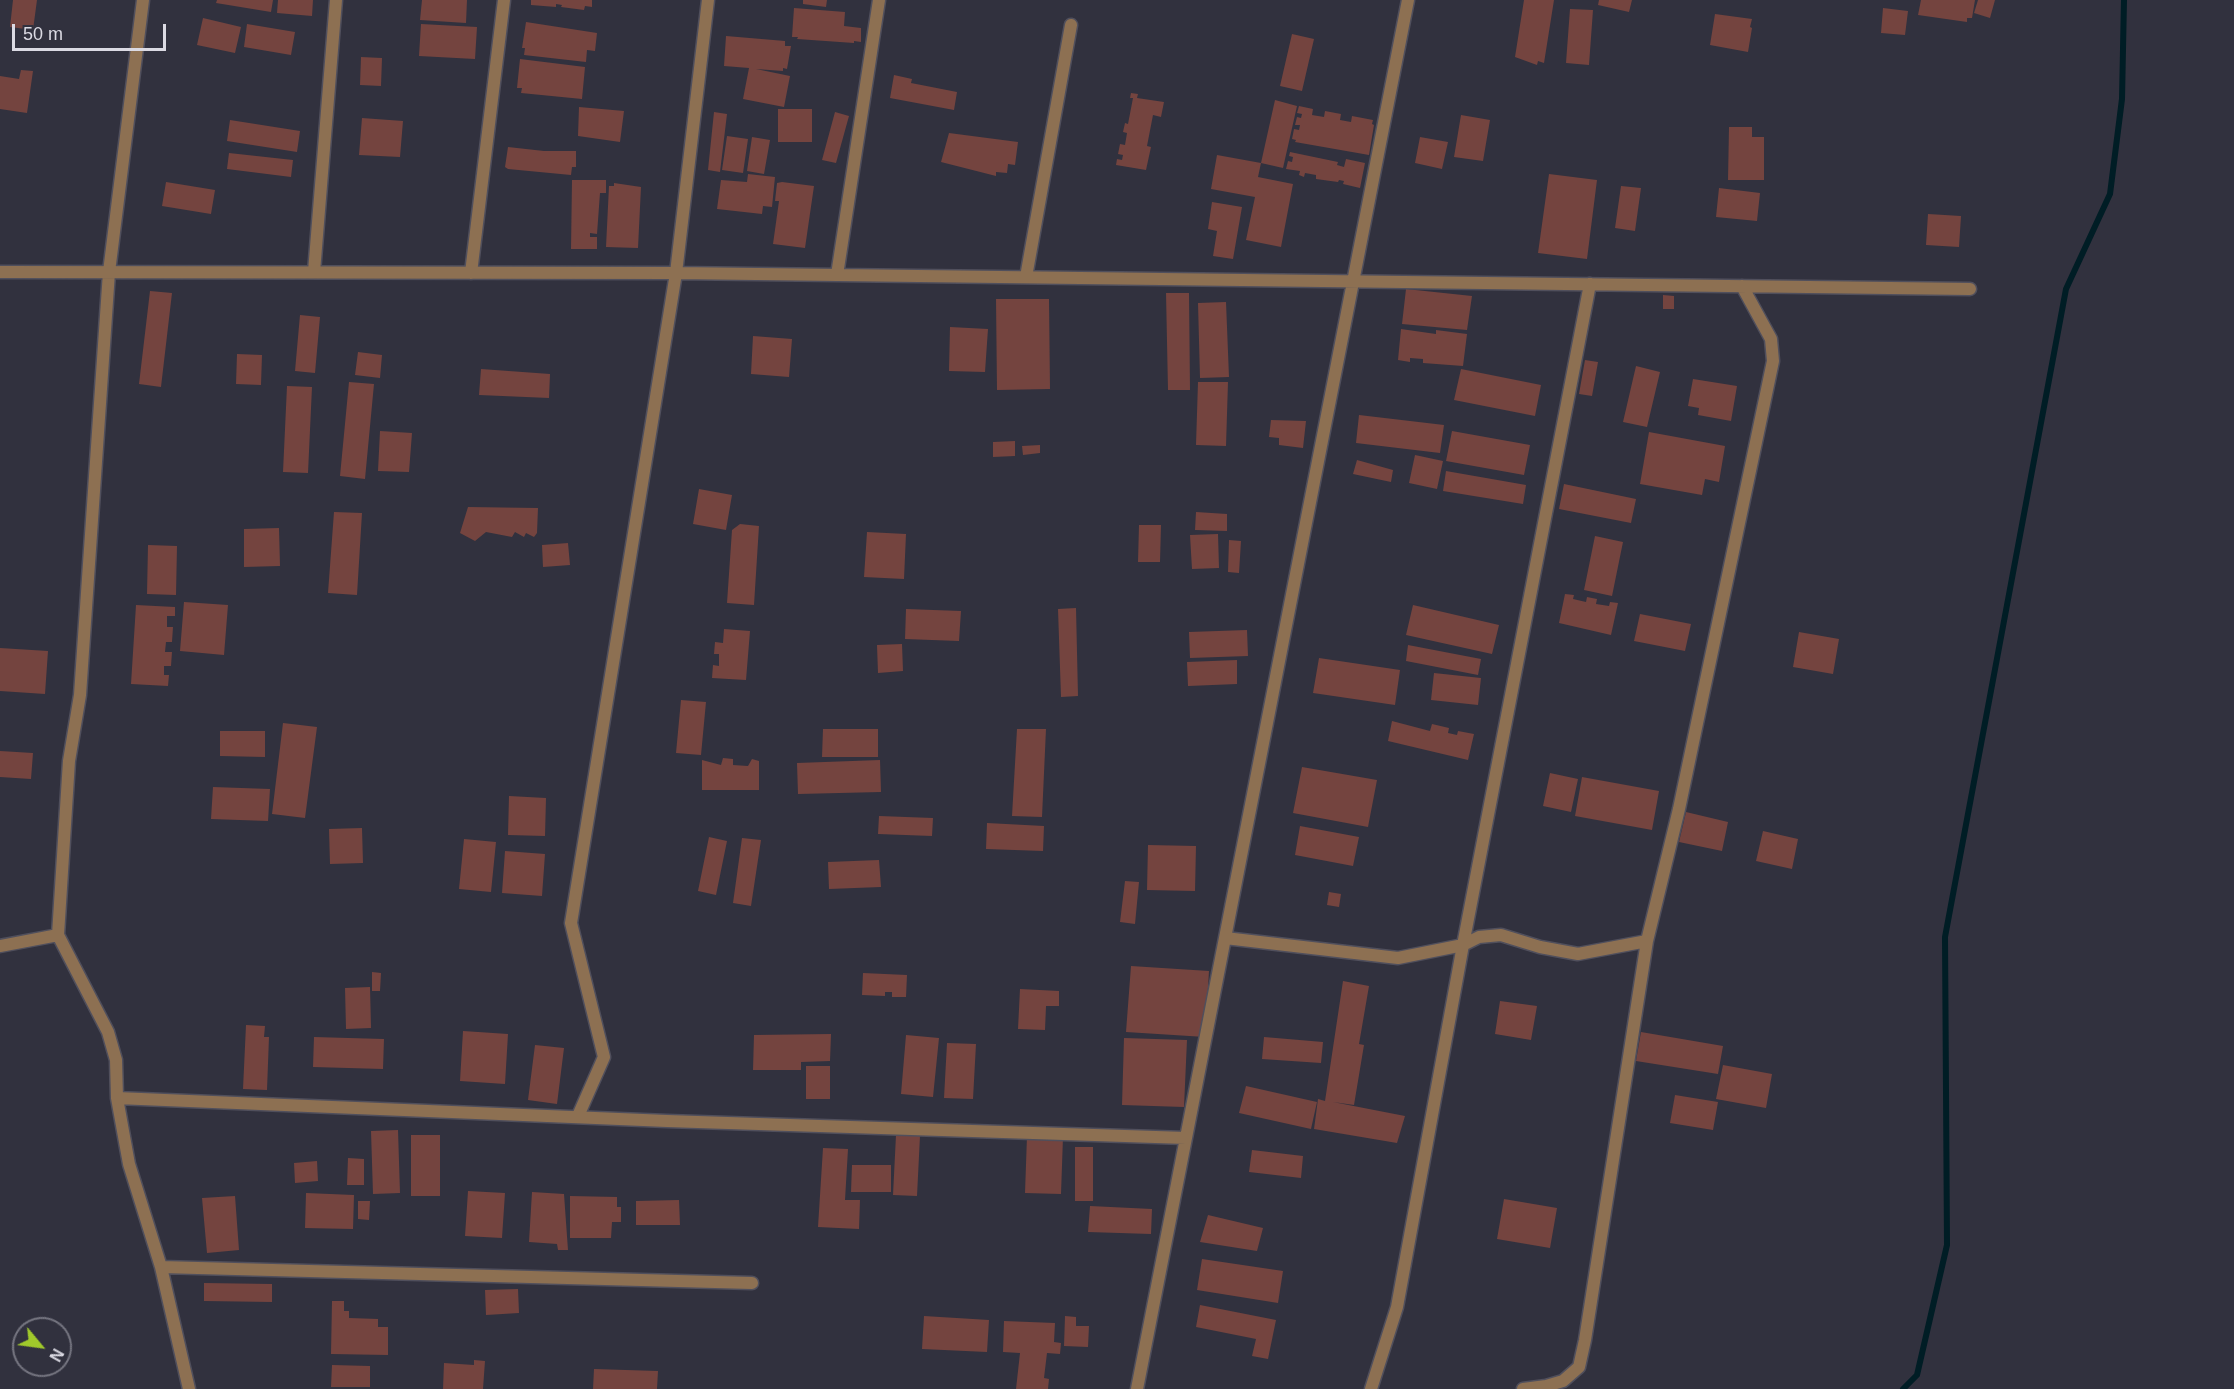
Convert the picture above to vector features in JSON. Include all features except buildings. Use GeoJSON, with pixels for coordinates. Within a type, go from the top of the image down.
{"type":"FeatureCollection","features":[{"type":"Feature","properties":{"kind":"street"},"geometry":{"type":"LineString","coordinates":[[143,0],[109,272],[80,695],[69,762],[58,935],[108,1032],[116,1060],[117,1098],[129,1164],[161,1267],[189,1389]]}},
{"type":"Feature","properties":{"kind":"street"},"geometry":{"type":"LineString","coordinates":[[314,272],[336,0]]}},
{"type":"Feature","properties":{"kind":"street"},"geometry":{"type":"LineString","coordinates":[[471,273],[504,0]]}},
{"type":"Feature","properties":{"kind":"street"},"geometry":{"type":"LineString","coordinates":[[578,1116],[604,1057],[571,923],[676,273],[708,0]]}},
{"type":"Feature","properties":{"kind":"street"},"geometry":{"type":"LineString","coordinates":[[837,275],[879,0]]}},
{"type":"Feature","properties":{"kind":"street"},"geometry":{"type":"LineString","coordinates":[[1137,1389],[1408,0]]}},
{"type":"Feature","properties":{"kind":"street"},"geometry":{"type":"LineString","coordinates":[[1026,277],[1071,25]]}},
{"type":"Feature","properties":{"kind":"street"},"geometry":{"type":"LineString","coordinates":[[0,272],[676,273],[1970,289]]}},
{"type":"Feature","properties":{"kind":"street"},"geometry":{"type":"LineString","coordinates":[[1371,1389],[1397,1307],[1463,945],[1590,284]]}},
{"type":"Feature","properties":{"kind":"street"},"geometry":{"type":"LineString","coordinates":[[1522,1389],[1563,1382],[1579,1367],[1647,941],[1682,797],[1773,361],[1771,339],[1742,286]]}},
{"type":"Feature","properties":{"kind":"street"},"geometry":{"type":"LineString","coordinates":[[0,946],[58,935]]}},
{"type":"Feature","properties":{"kind":"street"},"geometry":{"type":"LineString","coordinates":[[1225,938],[1398,958],[1463,945],[1479,937],[1501,935],[1540,947],[1578,954],[1647,941]]}},
{"type":"Feature","properties":{"kind":"street"},"geometry":{"type":"LineString","coordinates":[[117,1098],[667,1121],[1186,1138]]}},
{"type":"Feature","properties":{"kind":"street"},"geometry":{"type":"LineString","coordinates":[[161,1267],[753,1283]]}},
{"type":"Feature","properties":{"kind":"waterway"},"geometry":{"type":"LineString","coordinates":[[1903,1389],[1917,1375],[1947,1245],[1945,937],[2066,289],[2110,194],[2122,99],[2124,0]]}}]}
